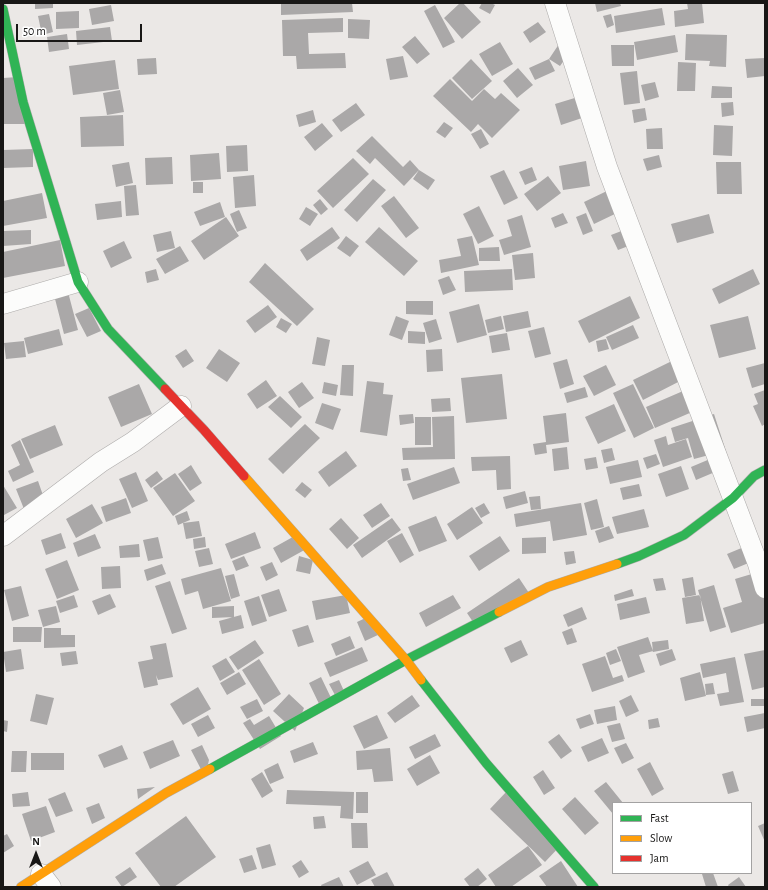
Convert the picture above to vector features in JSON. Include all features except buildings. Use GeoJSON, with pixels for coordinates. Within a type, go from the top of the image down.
{"type":"FeatureCollection","features":[{"type":"Feature","properties":{"kind":"street"},"geometry":{"type":"LineString","coordinates":[[555,3],[608,167],[758,564],[765,588]]}},
{"type":"Feature","properties":{"kind":"street"},"geometry":{"type":"LineString","coordinates":[[3,9],[23,102],[78,282],[108,329],[204,430],[406,660],[486,763],[594,887]]}},
{"type":"Feature","properties":{"kind":"street"},"geometry":{"type":"LineString","coordinates":[[3,304],[78,282]]}},
{"type":"Feature","properties":{"kind":"street"},"geometry":{"type":"LineString","coordinates":[[3,536],[101,462],[133,442],[181,406]]}},
{"type":"Feature","properties":{"kind":"street"},"geometry":{"type":"LineString","coordinates":[[21,887],[46,880],[166,793],[406,660],[548,587],[639,556],[684,535],[733,498],[754,476],[765,470]]}},
{"type":"Feature","properties":{"kind":"traffic: fast"},"geometry":{"type":"LineString","coordinates":[[3,9],[23,102],[78,282],[108,329],[165,389]]}},
{"type":"Feature","properties":{"kind":"traffic: fast"},"geometry":{"type":"LineString","coordinates":[[617,564],[639,556],[684,535],[733,498],[754,476],[765,470]]}},
{"type":"Feature","properties":{"kind":"traffic: fast"},"geometry":{"type":"LineString","coordinates":[[210,769],[406,660],[499,612]]}},
{"type":"Feature","properties":{"kind":"traffic: fast"},"geometry":{"type":"LineString","coordinates":[[421,680],[486,763],[594,887]]}},
{"type":"Feature","properties":{"kind":"traffic: slow"},"geometry":{"type":"LineString","coordinates":[[244,476],[406,660],[421,680]]}},
{"type":"Feature","properties":{"kind":"traffic: slow"},"geometry":{"type":"LineString","coordinates":[[499,612],[548,587],[617,564]]}},
{"type":"Feature","properties":{"kind":"traffic: slow"},"geometry":{"type":"LineString","coordinates":[[21,887],[166,793],[210,769]]}},
{"type":"Feature","properties":{"kind":"traffic: jam"},"geometry":{"type":"LineString","coordinates":[[165,389],[204,430],[244,476]]}}]}
